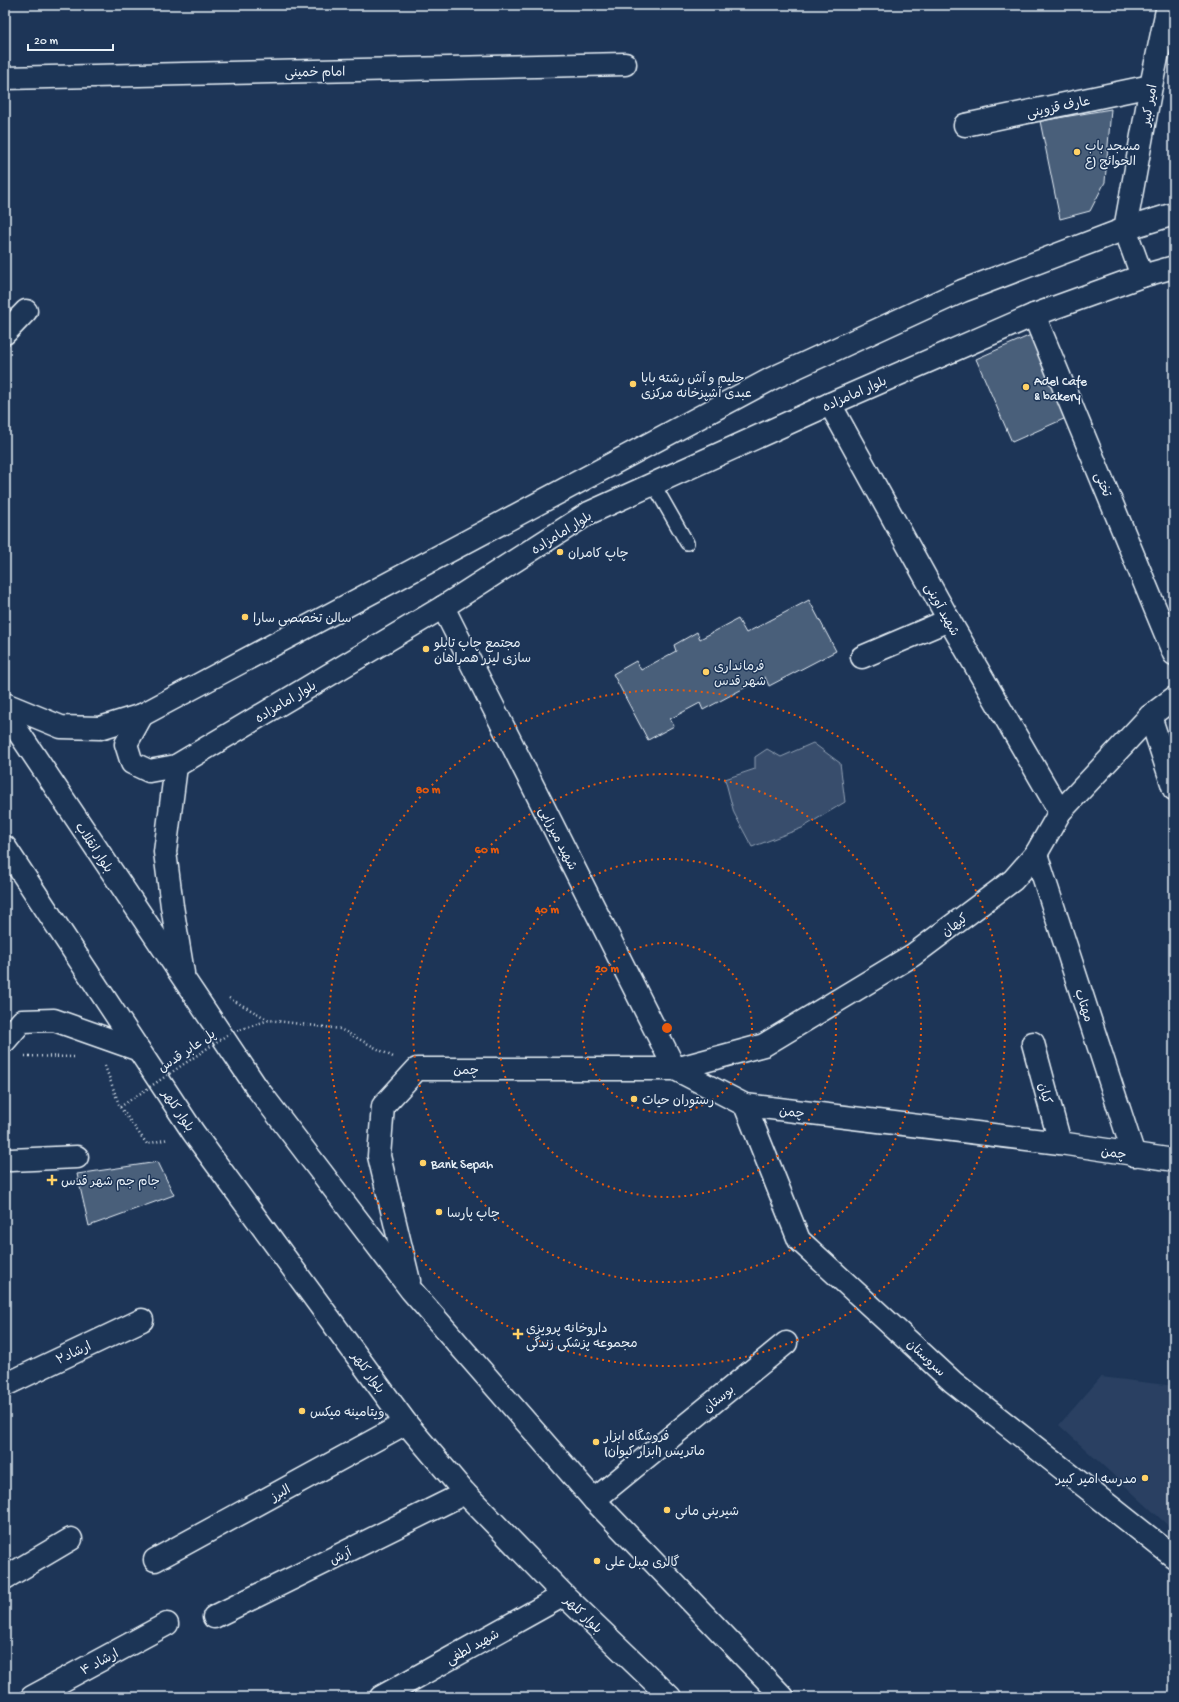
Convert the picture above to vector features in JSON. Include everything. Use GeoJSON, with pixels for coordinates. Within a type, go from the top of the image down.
{"type":"FeatureCollection","features":[{"type":"Feature","properties":{"kind":"street","name":"امیر کبیر"},"geometry":{"type":"LineString","coordinates":[[1125,229],[1151,86],[1168,5]]}},
{"type":"Feature","properties":{"kind":"street","name":"امام خمینی"},"geometry":{"type":"LineString","coordinates":[[5,78],[625,64]]}},
{"type":"Feature","properties":{"kind":"street","name":"عارف قزوینی"},"geometry":{"type":"LineString","coordinates":[[965,125],[1151,86]]}},
{"type":"Feature","properties":{"kind":"street"},"geometry":{"type":"LineString","coordinates":[[5,704],[62,727],[100,728],[142,715],[773,378],[962,291],[1125,229],[1174,214]]}},
{"type":"Feature","properties":{"kind":"street"},"geometry":{"type":"LineString","coordinates":[[1125,229],[1142,276]]}},
{"type":"Feature","properties":{"kind":"street","name":"بلوار امامزاده"},"geometry":{"type":"LineString","coordinates":[[176,766],[443,607],[589,513],[654,485],[830,404],[1034,315],[1142,276],[1174,267]]}},
{"type":"Feature","properties":{"kind":"street"},"geometry":{"type":"LineString","coordinates":[[5,333],[26,311]]}},
{"type":"Feature","properties":{"kind":"street","name":"تختی"},"geometry":{"type":"LineString","coordinates":[[1034,315],[1174,654]]}},
{"type":"Feature","properties":{"kind":"street","name":"شهید آوینی"},"geometry":{"type":"LineString","coordinates":[[830,404],[949,620],[1060,812]]}},
{"type":"Feature","properties":{"kind":"street","name":"شهید میرزایی"},"geometry":{"type":"LineString","coordinates":[[443,607],[674,1068]]}},
{"type":"Feature","properties":{"kind":"street"},"geometry":{"type":"LineString","coordinates":[[862,657],[949,620]]}},
{"type":"Feature","properties":{"kind":"street","name":"کیهان"},"geometry":{"type":"LineString","coordinates":[[674,1068],[764,1045],[913,955],[1013,880],[1036,854],[1060,812],[1150,716],[1174,698]]}},
{"type":"Feature","properties":{"kind":"street","name":"بلوار انقلاب"},"geometry":{"type":"LineString","coordinates":[[5,712],[257,1088],[411,1290]]}},
{"type":"Feature","properties":{"kind":"street"},"geometry":{"type":"LineString","coordinates":[[142,715],[126,744],[132,763],[149,771],[176,766],[165,852],[172,906],[185,981]]}},
{"type":"Feature","properties":{"kind":"street"},"geometry":{"type":"LineString","coordinates":[[1150,716],[1174,790]]}},
{"type":"Feature","properties":{"kind":"street"},"geometry":{"type":"LineString","coordinates":[[5,847],[139,1050]]}},
{"type":"Feature","properties":{"kind":"street","name":"مهتاب"},"geometry":{"type":"LineString","coordinates":[[1036,854],[1134,1155]]}},
{"type":"Feature","properties":{"kind":"street"},"geometry":{"type":"LineString","coordinates":[[12,1049],[22,1021],[54,1020],[139,1050]]}},
{"type":"Feature","properties":{"kind":"street","name":"کیان"},"geometry":{"type":"LineString","coordinates":[[1033,1043],[1060,1143]]}},
{"type":"Feature","properties":{"kind":"street","name":"بلوار کلهر"},"geometry":{"type":"LineString","coordinates":[[139,1050],[193,1132],[406,1423],[465,1493],[564,1595],[670,1697]]}},
{"type":"Feature","properties":{"kind":"street","name":"چمن"},"geometry":{"type":"LineString","coordinates":[[417,1069],[674,1068],[745,1105],[1060,1143],[1174,1160]]}},
{"type":"Feature","properties":{"kind":"street"},"geometry":{"type":"LineString","coordinates":[[417,1069],[383,1106],[379,1156],[411,1290],[594,1500],[783,1697]]}},
{"type":"Feature","properties":{"kind":"street","name":"سروستان"},"geometry":{"type":"LineString","coordinates":[[745,1105],[799,1240],[953,1382],[1174,1557]]}},
{"type":"Feature","properties":{"kind":"street"},"geometry":{"type":"LineString","coordinates":[[5,1159],[77,1157]]}},
{"type":"Feature","properties":{"kind":"street","name":"ارشاد۲"},"geometry":{"type":"LineString","coordinates":[[5,1385],[142,1320]]}},
{"type":"Feature","properties":{"kind":"street","name":"بوستان"},"geometry":{"type":"LineString","coordinates":[[594,1500],[786,1343]]}},
{"type":"Feature","properties":{"kind":"street","name":"البرز"},"geometry":{"type":"LineString","coordinates":[[155,1560],[406,1423]]}},
{"type":"Feature","properties":{"kind":"street","name":"آرش"},"geometry":{"type":"LineString","coordinates":[[214,1617],[465,1493]]}},
{"type":"Feature","properties":{"kind":"street"},"geometry":{"type":"LineString","coordinates":[[5,1578],[72,1539]]}},
{"type":"Feature","properties":{"kind":"street","name":"شهید لطفی"},"geometry":{"type":"LineString","coordinates":[[381,1697],[564,1595]]}},
{"type":"Feature","properties":{"kind":"street","name":"ارشاد ۴"},"geometry":{"type":"LineString","coordinates":[[32,1697],[167,1624]]}},
{"type":"Feature","properties":{"kind":"lane"},"geometry":{"type":"LineString","coordinates":[[654,485],[687,544]]}},
{"type":"Feature","properties":{"kind":"path"},"geometry":{"type":"LineString","coordinates":[[224,995],[269,1020],[340,1029],[417,1069]]}},
{"type":"Feature","properties":{"kind":"path","name":"پل عابر قدس"},"geometry":{"type":"LineString","coordinates":[[120,1106],[230,1033],[269,1020]]}},
{"type":"Feature","properties":{"kind":"path"},"geometry":{"type":"LineString","coordinates":[[12,1049],[80,1057]]}},
{"type":"Feature","properties":{"kind":"path"},"geometry":{"type":"LineString","coordinates":[[105,1064],[120,1106],[147,1144]]}},
{"type":"Feature","properties":{"kind":"shaded area"},"geometry":{"type":"Polygon","coordinates":[[[813,743],[840,763],[845,802],[802,828],[752,847],[734,813],[725,779],[755,769],[755,757],[767,749],[781,757],[813,743]]]}},
{"type":"Feature","properties":{"kind":"shaded area","name":"مدرسه امیر کبیر"},"geometry":{"type":"Polygon","coordinates":[[[1101,1377],[1174,1386],[1174,1531],[1059,1425],[1101,1377]]]}},
{"type":"Feature","properties":{"kind":"building","name":"مسجد باب الحوائج (ع"},"geometry":{"type":"Polygon","coordinates":[[[1111,109],[1105,182],[1090,211],[1060,219],[1040,121],[1111,109]]]}},
{"type":"Feature","properties":{"kind":"building","name":"Adel Cafe & bakery"},"geometry":{"type":"Polygon","coordinates":[[[1040,331],[1075,414],[1012,442],[976,359],[1040,331]]]}},
{"type":"Feature","properties":{"kind":"building","name":"فرمانداری شهر قدس"},"geometry":{"type":"Polygon","coordinates":[[[809,600],[836,651],[769,686],[765,677],[703,710],[700,703],[670,719],[674,726],[648,740],[613,674],[636,661],[641,670],[676,651],[674,645],[697,632],[700,639],[738,619],[746,633],[809,600]]]}},
{"type":"Feature","properties":{"kind":"building"},"geometry":{"type":"Polygon","coordinates":[[[158,1162],[174,1195],[89,1226],[77,1174],[158,1162]]]}},
{"type":"Feature","properties":{"kind":"place","name":"مسجد باب الحوائج (ع"},"geometry":{"type":"Point","coordinates":[1077,152]}},
{"type":"Feature","properties":{"kind":"place","name":"حلیم و آش رشته بابا عبدی آشپزخانه مرکزی"},"geometry":{"type":"Point","coordinates":[633,384]}},
{"type":"Feature","properties":{"kind":"place","name":"Adel Cafe & bakery"},"geometry":{"type":"Point","coordinates":[1026,387]}},
{"type":"Feature","properties":{"kind":"place","name":"چاپ کامران"},"geometry":{"type":"Point","coordinates":[560,552]}},
{"type":"Feature","properties":{"kind":"place","name":"سالن تخصصی سارا"},"geometry":{"type":"Point","coordinates":[245,617]}},
{"type":"Feature","properties":{"kind":"place","name":"مجتمع چاپ تابلو سازی لیزر همراهان"},"geometry":{"type":"Point","coordinates":[426,649]}},
{"type":"Feature","properties":{"kind":"place","name":"فرمانداری شهر قدس"},"geometry":{"type":"Point","coordinates":[706,672]}},
{"type":"Feature","properties":{"kind":"place","name":"رستوران حیات"},"geometry":{"type":"Point","coordinates":[634,1099]}},
{"type":"Feature","properties":{"kind":"place","name":"Bank Sepah"},"geometry":{"type":"Point","coordinates":[423,1163]}},
{"type":"Feature","properties":{"kind":"place","name":"جام جم شهر قدس"},"geometry":{"type":"Point","coordinates":[52,1180]}},
{"type":"Feature","properties":{"kind":"place","name":"چاپ پارسا"},"geometry":{"type":"Point","coordinates":[439,1212]}},
{"type":"Feature","properties":{"kind":"place","name":"داروخانه پرویزی مجموعه پزشکی زندگی"},"geometry":{"type":"Point","coordinates":[518,1334]}},
{"type":"Feature","properties":{"kind":"place","name":"ویتامینه میکس"},"geometry":{"type":"Point","coordinates":[302,1411]}},
{"type":"Feature","properties":{"kind":"place","name":"فروشگاه ابزار ماتریس (ابزار کیوان)"},"geometry":{"type":"Point","coordinates":[596,1442]}},
{"type":"Feature","properties":{"kind":"place","name":"مدرسه امیر کبیر"},"geometry":{"type":"Point","coordinates":[1145,1478]}},
{"type":"Feature","properties":{"kind":"place","name":"شیرینی مانی"},"geometry":{"type":"Point","coordinates":[667,1510]}},
{"type":"Feature","properties":{"kind":"place","name":"گالری مبل علی"},"geometry":{"type":"Point","coordinates":[597,1561]}}]}
